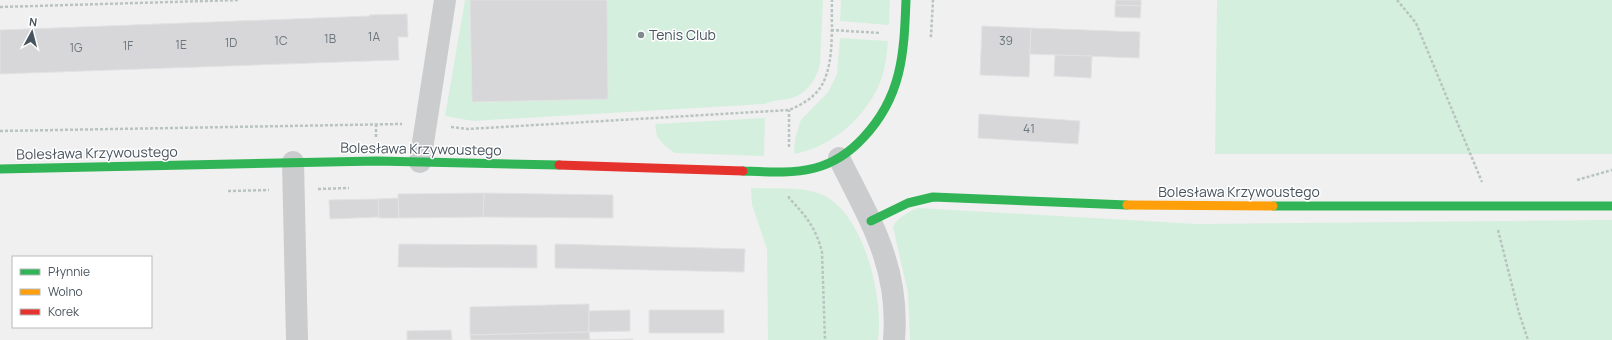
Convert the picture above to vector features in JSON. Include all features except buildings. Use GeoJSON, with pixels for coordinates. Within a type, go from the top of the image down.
{"type":"FeatureCollection","features":[{"type":"Feature","properties":{"kind":"street"},"geometry":{"type":"LineString","coordinates":[[420,162],[445,0]]}},
{"type":"Feature","properties":{"kind":"street","name":"Bolesława Krzywoustego"},"geometry":{"type":"LineString","coordinates":[[0,169],[293,162],[420,162],[616,166],[789,173],[807,170],[839,158],[858,143],[883,112],[899,77],[903,56],[906,0]]}},
{"type":"Feature","properties":{"kind":"street"},"geometry":{"type":"LineString","coordinates":[[839,158],[871,221],[886,257],[894,302],[894,340]]}},
{"type":"Feature","properties":{"kind":"street"},"geometry":{"type":"LineString","coordinates":[[293,162],[297,340]]}},
{"type":"Feature","properties":{"kind":"street","name":"Bolesława Krzywoustego"},"geometry":{"type":"LineString","coordinates":[[871,221],[907,202],[932,197],[1142,206],[1612,206]]}},
{"type":"Feature","properties":{"kind":"path"},"geometry":{"type":"LineString","coordinates":[[0,8],[240,0]]}},
{"type":"Feature","properties":{"kind":"path"},"geometry":{"type":"LineString","coordinates":[[0,131],[426,123],[468,129],[789,110],[803,104],[815,94],[823,84],[828,70],[830,52],[832,0]]}},
{"type":"Feature","properties":{"kind":"path"},"geometry":{"type":"LineString","coordinates":[[1397,0],[1416,23],[1492,205],[1519,312],[1528,340]]}},
{"type":"Feature","properties":{"kind":"path"},"geometry":{"type":"LineString","coordinates":[[789,110],[789,198],[814,227],[822,252],[825,340]]}},
{"type":"Feature","properties":{"kind":"green space","name":"Tenis Club"},"geometry":{"type":"Polygon","coordinates":[[[465,0],[823,0],[820,63],[817,74],[811,84],[802,93],[792,98],[765,104],[473,121],[445,116],[465,0]]]}},
{"type":"Feature","properties":{"kind":"green space"},"geometry":{"type":"Polygon","coordinates":[[[841,0],[890,0],[889,25],[840,21],[841,0]]]}},
{"type":"Feature","properties":{"kind":"green space"},"geometry":{"type":"Polygon","coordinates":[[[1217,0],[1612,0],[1612,154],[1215,154],[1217,0]]]}},
{"type":"Feature","properties":{"kind":"green space"},"geometry":{"type":"Polygon","coordinates":[[[840,38],[888,41],[882,77],[868,104],[848,127],[836,137],[822,144],[794,154],[795,138],[801,120],[828,92],[837,74],[840,38]]]}},
{"type":"Feature","properties":{"kind":"green space"},"geometry":{"type":"Polygon","coordinates":[[[765,118],[764,156],[675,153],[664,145],[657,137],[655,124],[765,118]]]}},
{"type":"Feature","properties":{"kind":"green space"},"geometry":{"type":"Polygon","coordinates":[[[751,188],[787,188],[813,191],[821,194],[836,204],[849,218],[860,237],[874,280],[878,302],[878,340],[768,340],[767,249],[752,205],[751,188]]]}},
{"type":"Feature","properties":{"kind":"green space"},"geometry":{"type":"Polygon","coordinates":[[[918,208],[1197,224],[1612,220],[1612,340],[910,340],[908,293],[893,227],[900,218],[918,208]]]}},
{"type":"Feature","properties":{"kind":"traffic: fast"},"geometry":{"type":"LineString","coordinates":[[743,171],[788,172],[815,168],[829,163],[841,156],[853,148],[863,138],[876,123],[886,107],[893,91],[902,57],[906,0]]}},
{"type":"Feature","properties":{"kind":"traffic: fast"},"geometry":{"type":"LineString","coordinates":[[0,169],[377,161],[559,165]]}},
{"type":"Feature","properties":{"kind":"traffic: fast"},"geometry":{"type":"LineString","coordinates":[[871,221],[908,203],[933,197],[1127,205]]}},
{"type":"Feature","properties":{"kind":"traffic: fast"},"geometry":{"type":"LineString","coordinates":[[1273,206],[1612,206]]}},
{"type":"Feature","properties":{"kind":"traffic: slow"},"geometry":{"type":"LineString","coordinates":[[1127,205],[1273,206]]}},
{"type":"Feature","properties":{"kind":"traffic: jam"},"geometry":{"type":"LineString","coordinates":[[559,165],[743,171]]}},
{"type":"Feature","properties":{"kind":"place","name":"Tenis Club"},"geometry":{"type":"Point","coordinates":[641,35]}}]}
